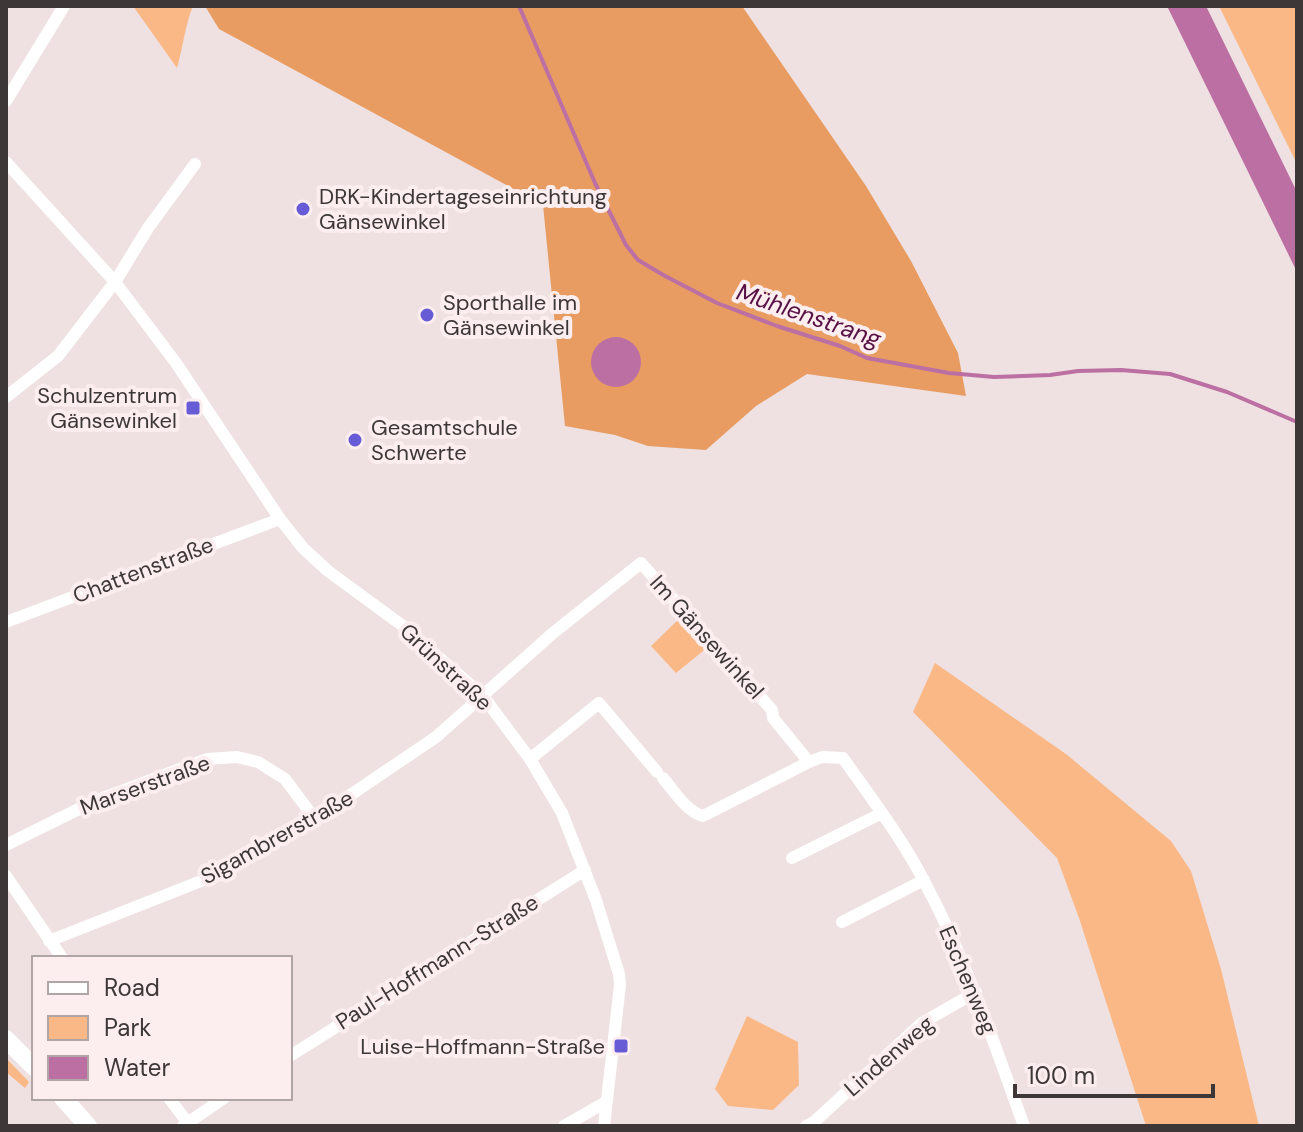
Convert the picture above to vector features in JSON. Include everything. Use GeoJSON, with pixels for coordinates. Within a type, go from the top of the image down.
{"type":"FeatureCollection","features":[{"type":"Feature","properties":{"kind":"main road"},"geometry":{"type":"LineString","coordinates":[[6,1039],[32,1065]]}},
{"type":"Feature","properties":{"kind":"main road"},"geometry":{"type":"LineString","coordinates":[[65,1100],[88,1126]]}},
{"type":"Feature","properties":{"kind":"street"},"geometry":{"type":"LineString","coordinates":[[6,101],[64,6]]}},
{"type":"Feature","properties":{"kind":"street","name":"Grünstraße"},"geometry":{"type":"LineString","coordinates":[[6,162],[115,282],[182,371],[280,519],[303,548],[328,571],[403,626],[483,696],[530,759],[562,813],[585,870],[619,974],[604,1126]]}},
{"type":"Feature","properties":{"kind":"street"},"geometry":{"type":"LineString","coordinates":[[6,397],[58,356],[115,282],[148,228],[195,164]]}},
{"type":"Feature","properties":{"kind":"street","name":"Chattenstraße"},"geometry":{"type":"LineString","coordinates":[[6,622],[280,519]]}},
{"type":"Feature","properties":{"kind":"street","name":"Im Gänsewinkel"},"geometry":{"type":"LineString","coordinates":[[483,696],[553,633],[641,563],[772,710],[773,718],[809,762]]}},
{"type":"Feature","properties":{"kind":"street","name":"Sigambrerstraße"},"geometry":{"type":"LineString","coordinates":[[49,941],[224,872],[315,819],[436,737],[483,696]]}},
{"type":"Feature","properties":{"kind":"street","name":"Eschenweg"},"geometry":{"type":"LineString","coordinates":[[530,759],[599,703],[689,808],[703,816],[809,762],[822,757],[843,758],[924,880],[976,992],[1024,1126]]}},
{"type":"Feature","properties":{"kind":"street","name":"Marserstraße"},"geometry":{"type":"LineString","coordinates":[[6,845],[97,800],[207,759],[237,757],[258,762],[285,779],[315,819]]}},
{"type":"Feature","properties":{"kind":"street"},"geometry":{"type":"LineString","coordinates":[[792,858],[882,813]]}},
{"type":"Feature","properties":{"kind":"street","name":"Paul-Hoffmann-Straße"},"geometry":{"type":"LineString","coordinates":[[292,1055],[585,870]]}},
{"type":"Feature","properties":{"kind":"street"},"geometry":{"type":"LineString","coordinates":[[6,876],[60,956]]}},
{"type":"Feature","properties":{"kind":"street"},"geometry":{"type":"LineString","coordinates":[[842,922],[924,880]]}},
{"type":"Feature","properties":{"kind":"street","name":"Lindenweg"},"geometry":{"type":"LineString","coordinates":[[806,1126],[922,1023],[976,992]]}},
{"type":"Feature","properties":{"kind":"street"},"geometry":{"type":"LineString","coordinates":[[170,1100],[185,1124],[221,1100]]}},
{"type":"Feature","properties":{"kind":"street"},"geometry":{"type":"LineString","coordinates":[[564,1126],[606,1102]]}},
{"type":"Feature","properties":{"kind":"green space"},"geometry":{"type":"Polygon","coordinates":[[[133,6],[193,6],[177,68],[133,6]]]}},
{"type":"Feature","properties":{"kind":"green space"},"geometry":{"type":"Polygon","coordinates":[[[1219,6],[1297,6],[1297,164],[1219,6]]]}},
{"type":"Feature","properties":{"kind":"green space"},"geometry":{"type":"Polygon","coordinates":[[[682,616],[708,647],[676,673],[651,646],[682,616]]]}},
{"type":"Feature","properties":{"kind":"green space"},"geometry":{"type":"Polygon","coordinates":[[[935,663],[1066,754],[1171,841],[1191,871],[1221,969],[1259,1126],[1146,1126],[1057,858],[913,712],[935,663]]]}},
{"type":"Feature","properties":{"kind":"green space"},"geometry":{"type":"Polygon","coordinates":[[[747,1016],[798,1042],[799,1085],[773,1110],[728,1106],[715,1089],[747,1016]]]}},
{"type":"Feature","properties":{"kind":"green space"},"geometry":{"type":"Polygon","coordinates":[[[6,1058],[29,1082],[25,1088],[6,1072],[6,1058]]]}},
{"type":"Feature","properties":{"kind":"shaded area","name":"Mühlenstrang"},"geometry":{"type":"Polygon","coordinates":[[[205,6],[742,6],[866,186],[911,261],[958,353],[966,396],[807,374],[756,406],[706,450],[648,446],[615,435],[565,426],[543,205],[219,29],[205,6]]]}},
{"type":"Feature","properties":{"kind":"water"},"geometry":{"type":"Polygon","coordinates":[[[1167,6],[1206,6],[1297,192],[1297,272],[1167,6]]]}},
{"type":"Feature","properties":{"kind":"water"},"geometry":{"type":"Polygon","coordinates":[[[616,337],[634,344],[641,362],[634,380],[616,387],[598,380],[591,362],[598,344],[616,337]]]}},
{"type":"Feature","properties":{"kind":"waterway","name":"Mühlenstrang"},"geometry":{"type":"LineString","coordinates":[[519,6],[595,183],[626,245],[638,260],[665,276],[717,303],[867,358],[949,373],[994,377],[1121,370],[1170,374],[1227,392],[1297,422]]}},
{"type":"Feature","properties":{"kind":"place","name":"DRK-Kindertageseinrichtung Gänsewinkel"},"geometry":{"type":"Point","coordinates":[303,209]}},
{"type":"Feature","properties":{"kind":"place","name":"Sporthalle im Gänsewinkel"},"geometry":{"type":"Point","coordinates":[427,315]}},
{"type":"Feature","properties":{"kind":"place","name":"Schulzentrum Gänsewinkel"},"geometry":{"type":"Point","coordinates":[193,408]}},
{"type":"Feature","properties":{"kind":"place","name":"Gesamtschule Schwerte"},"geometry":{"type":"Point","coordinates":[355,440]}},
{"type":"Feature","properties":{"kind":"place","name":"Luise-Hoffmann-Straße"},"geometry":{"type":"Point","coordinates":[621,1046]}}]}
